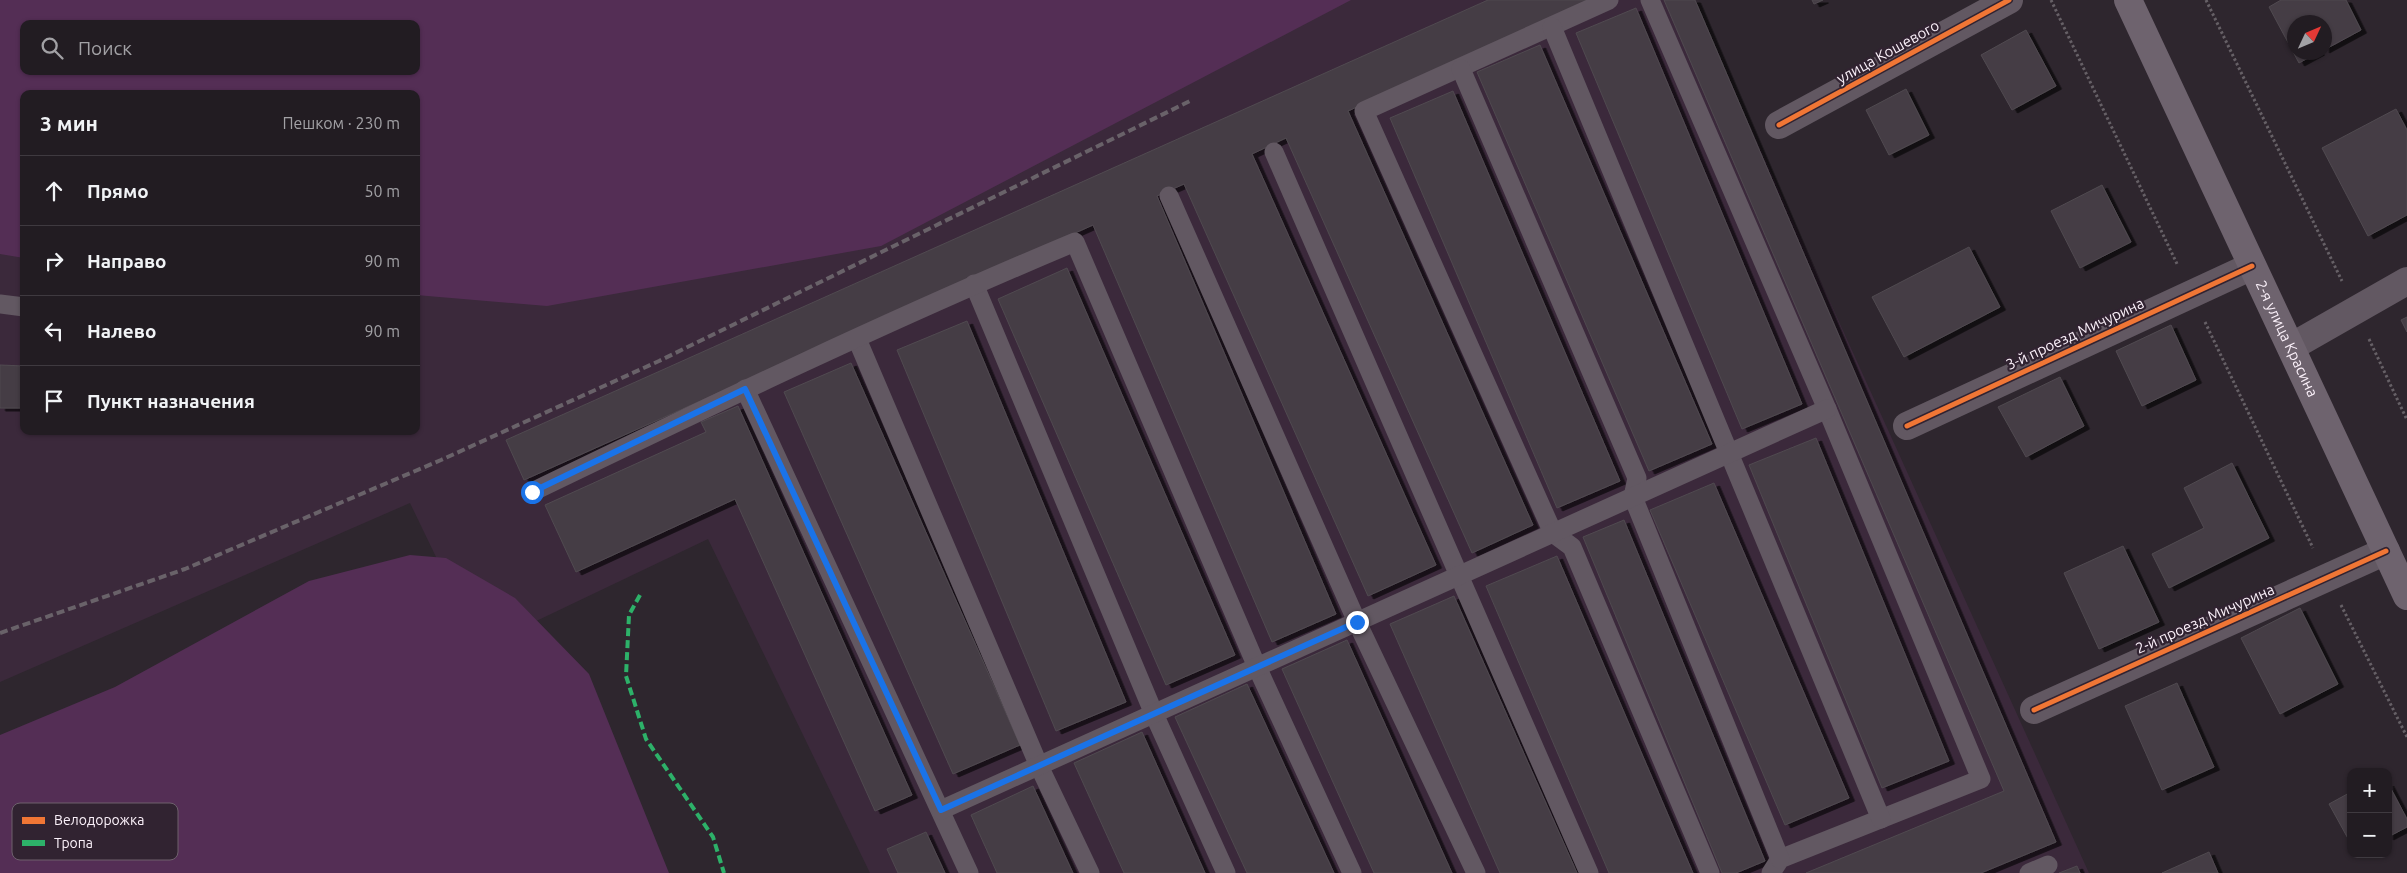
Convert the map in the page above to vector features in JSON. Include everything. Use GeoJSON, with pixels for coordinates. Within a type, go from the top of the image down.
{"type":"FeatureCollection","features":[{"type":"Feature","properties":{"kind":"main road","name":"2-я улица Красина"},"geometry":{"type":"LineString","coordinates":[[2128,0],[2407,596]]}},
{"type":"Feature","properties":{"kind":"street","name":"улица Кошевого"},"geometry":{"type":"LineString","coordinates":[[1779,125],[2009,0]]}},
{"type":"Feature","properties":{"kind":"street","name":"3-й проезд Мичурина"},"geometry":{"type":"LineString","coordinates":[[1907,426],[2252,266]]}},
{"type":"Feature","properties":{"kind":"street"},"geometry":{"type":"LineString","coordinates":[[2290,346],[2407,281]]}},
{"type":"Feature","properties":{"kind":"street","name":"2-й проезд Мичурина"},"geometry":{"type":"LineString","coordinates":[[2034,710],[2386,551]]}},
{"type":"Feature","properties":{"kind":"lane"},"geometry":{"type":"LineString","coordinates":[[1609,0],[1461,69],[1364,111],[1552,533],[1572,547],[1710,873]]}},
{"type":"Feature","properties":{"kind":"lane"},"geometry":{"type":"LineString","coordinates":[[1461,69],[1637,478],[1632,497],[1775,866],[1881,819],[1981,778],[1827,409],[1650,0]]}},
{"type":"Feature","properties":{"kind":"lane"},"geometry":{"type":"LineString","coordinates":[[1552,27],[1881,819]]}},
{"type":"Feature","properties":{"kind":"lane"},"geometry":{"type":"LineString","coordinates":[[1274,152],[1589,873]]}},
{"type":"Feature","properties":{"kind":"lane"},"geometry":{"type":"LineString","coordinates":[[1169,196],[1357,622],[1476,873]]}},
{"type":"Feature","properties":{"kind":"lane"},"geometry":{"type":"LineString","coordinates":[[532,492],[745,389],[974,284],[1075,242],[1257,667],[1352,873]]}},
{"type":"Feature","properties":{"kind":"lane"},"geometry":{"type":"LineString","coordinates":[[974,284],[1154,714],[1226,873]]}},
{"type":"Feature","properties":{"kind":"lane"},"geometry":{"type":"LineString","coordinates":[[0,304],[20,306]]}},
{"type":"Feature","properties":{"kind":"lane"},"geometry":{"type":"LineString","coordinates":[[857,339],[1039,766],[1090,873]]}},
{"type":"Feature","properties":{"kind":"lane"},"geometry":{"type":"LineString","coordinates":[[745,389],[969,873]]}},
{"type":"Feature","properties":{"kind":"lane"},"geometry":{"type":"LineString","coordinates":[[941,810],[1827,409]]}},
{"type":"Feature","properties":{"kind":"lane"},"geometry":{"type":"LineString","coordinates":[[2028,873],[2048,865]]}},
{"type":"Feature","properties":{"kind":"path"},"geometry":{"type":"LineString","coordinates":[[2051,0],[2327,577],[2407,737]]}},
{"type":"Feature","properties":{"kind":"path"},"geometry":{"type":"LineString","coordinates":[[2206,0],[2407,420]]}},
{"type":"Feature","properties":{"kind":"shaded area"},"geometry":{"type":"Polygon","coordinates":[[[0,0],[1693,0],[2089,873],[870,873],[708,539],[480,648],[410,503],[0,682],[0,0]]]}},
{"type":"Feature","properties":{"kind":"shaded area"},"geometry":{"type":"Polygon","coordinates":[[[0,0],[1351,0],[881,246],[547,306],[420,295],[420,90],[20,90],[20,257],[0,254],[0,0]]]}},
{"type":"Feature","properties":{"kind":"shaded area"},"geometry":{"type":"Polygon","coordinates":[[[410,555],[446,558],[515,598],[589,674],[669,873],[0,873],[0,735],[115,687],[309,581],[410,555]]]}},
{"type":"Feature","properties":{"kind":"building"},"geometry":{"type":"Polygon","coordinates":[[[1488,0],[1595,0],[1348,111],[1533,525],[1472,553],[1286,138],[1252,154],[1436,565],[1368,596],[1184,184],[1157,196],[1336,614],[1272,642],[1093,225],[524,480],[506,440],[1488,0]]]}},
{"type":"Feature","properties":{"kind":"building"},"geometry":{"type":"Polygon","coordinates":[[[1664,0],[1695,0],[2056,842],[1981,873],[1806,873],[2004,791],[1664,0]]]}},
{"type":"Feature","properties":{"kind":"building"},"geometry":{"type":"Polygon","coordinates":[[[1812,0],[1823,0],[1814,4],[1812,0]]]}},
{"type":"Feature","properties":{"kind":"building"},"geometry":{"type":"Polygon","coordinates":[[[2281,0],[2346,0],[2361,30],[2332,46],[2332,15],[2287,15],[2287,41],[2269,7],[2281,0]]]}},
{"type":"Feature","properties":{"kind":"building"},"geometry":{"type":"Polygon","coordinates":[[[1636,8],[1802,404],[1742,429],[1576,33],[1636,8]]]}},
{"type":"Feature","properties":{"kind":"building"},"geometry":{"type":"Polygon","coordinates":[[[2026,30],[2056,86],[2012,110],[1981,55],[2026,30]]]}},
{"type":"Feature","properties":{"kind":"building"},"geometry":{"type":"Polygon","coordinates":[[[1540,45],[1712,444],[1649,471],[1477,72],[1540,45]]]}},
{"type":"Feature","properties":{"kind":"building"},"geometry":{"type":"Polygon","coordinates":[[[1906,89],[1929,135],[1889,155],[1866,110],[1906,89]]]}},
{"type":"Feature","properties":{"kind":"building"},"geometry":{"type":"Polygon","coordinates":[[[1453,91],[1620,481],[1557,508],[1390,118],[1453,91]]]}},
{"type":"Feature","properties":{"kind":"building"},"geometry":{"type":"Polygon","coordinates":[[[2396,109],[2407,130],[2407,215],[2368,236],[2322,148],[2396,109]]]}},
{"type":"Feature","properties":{"kind":"building"},"geometry":{"type":"Polygon","coordinates":[[[2102,185],[2131,242],[2080,268],[2051,211],[2102,185]]]}},
{"type":"Feature","properties":{"kind":"building"},"geometry":{"type":"Polygon","coordinates":[[[1969,247],[2000,307],[1904,357],[1872,297],[1969,247]]]}},
{"type":"Feature","properties":{"kind":"building"},"geometry":{"type":"Polygon","coordinates":[[[1067,268],[1235,655],[1166,685],[998,299],[1067,268]]]}},
{"type":"Feature","properties":{"kind":"building"},"geometry":{"type":"Polygon","coordinates":[[[2407,317],[2407,332],[2401,320],[2407,317]]]}},
{"type":"Feature","properties":{"kind":"building"},"geometry":{"type":"Polygon","coordinates":[[[967,321],[1126,702],[1056,731],[897,350],[967,321]]]}},
{"type":"Feature","properties":{"kind":"building"},"geometry":{"type":"Polygon","coordinates":[[[2171,325],[2196,380],[2142,406],[2116,351],[2171,325]]]}},
{"type":"Feature","properties":{"kind":"building"},"geometry":{"type":"Polygon","coordinates":[[[851,363],[1020,745],[953,774],[784,392],[851,363]]]}},
{"type":"Feature","properties":{"kind":"building"},"geometry":{"type":"Polygon","coordinates":[[[0,365],[20,366],[20,408],[0,408],[0,365]]]}},
{"type":"Feature","properties":{"kind":"building"},"geometry":{"type":"Polygon","coordinates":[[[2060,377],[2084,426],[2026,457],[1998,407],[2060,377]]]}},
{"type":"Feature","properties":{"kind":"building"},"geometry":{"type":"Polygon","coordinates":[[[738,406],[912,795],[875,811],[735,499],[576,572],[545,505],[706,432],[701,422],[738,406]]]}},
{"type":"Feature","properties":{"kind":"building"},"geometry":{"type":"Polygon","coordinates":[[[1816,438],[1949,761],[1882,788],[1749,465],[1816,438]]]}},
{"type":"Feature","properties":{"kind":"building"},"geometry":{"type":"Polygon","coordinates":[[[2232,463],[2269,538],[2169,588],[2152,554],[2204,528],[2184,488],[2232,463]]]}},
{"type":"Feature","properties":{"kind":"building"},"geometry":{"type":"Polygon","coordinates":[[[1714,483],[1849,798],[1785,825],[1650,510],[1714,483]]]}},
{"type":"Feature","properties":{"kind":"building"},"geometry":{"type":"Polygon","coordinates":[[[1624,520],[1765,861],[1736,873],[1722,873],[1583,537],[1624,520]]]}},
{"type":"Feature","properties":{"kind":"building"},"geometry":{"type":"Polygon","coordinates":[[[2123,546],[2159,622],[2099,649],[2064,573],[2123,546]]]}},
{"type":"Feature","properties":{"kind":"building"},"geometry":{"type":"Polygon","coordinates":[[[1557,556],[1693,873],[1609,873],[1486,586],[1557,556]]]}},
{"type":"Feature","properties":{"kind":"building"},"geometry":{"type":"Polygon","coordinates":[[[1454,596],[1577,873],[1500,873],[1390,624],[1454,596]]]}},
{"type":"Feature","properties":{"kind":"building"},"geometry":{"type":"Polygon","coordinates":[[[2300,608],[2338,684],[2280,714],[2241,638],[2300,608]]]}},
{"type":"Feature","properties":{"kind":"building"},"geometry":{"type":"Polygon","coordinates":[[[1347,640],[1452,873],[1374,873],[1282,669],[1347,640]]]}},
{"type":"Feature","properties":{"kind":"building"},"geometry":{"type":"Polygon","coordinates":[[[2177,683],[2214,767],[2162,790],[2125,706],[2177,683]]]}},
{"type":"Feature","properties":{"kind":"building"},"geometry":{"type":"Polygon","coordinates":[[[1247,684],[1334,873],[1247,873],[1175,717],[1247,684]]]}},
{"type":"Feature","properties":{"kind":"building"},"geometry":{"type":"Polygon","coordinates":[[[1142,732],[1205,873],[1124,873],[1074,763],[1142,732]]]}},
{"type":"Feature","properties":{"kind":"building"},"geometry":{"type":"Polygon","coordinates":[[[1033,786],[1073,873],[997,873],[971,815],[1033,786]]]}},
{"type":"Feature","properties":{"kind":"building"},"geometry":{"type":"Polygon","coordinates":[[[2392,791],[2407,819],[2407,827],[2392,835],[2392,791]]]}},
{"type":"Feature","properties":{"kind":"building"},"geometry":{"type":"Polygon","coordinates":[[[2347,794],[2347,837],[2329,804],[2347,794]]]}},
{"type":"Feature","properties":{"kind":"building"},"geometry":{"type":"Polygon","coordinates":[[[926,832],[945,873],[898,873],[887,849],[926,832]]]}},
{"type":"Feature","properties":{"kind":"building"},"geometry":{"type":"Polygon","coordinates":[[[2209,852],[2218,873],[2162,873],[2209,852]]]}},
{"type":"Feature","properties":{"kind":"building"},"geometry":{"type":"Polygon","coordinates":[[[2077,866],[2080,873],[2059,873],[2077,866]]]}},
{"type":"Feature","properties":{"kind":"railway"},"geometry":{"type":"LineString","coordinates":[[0,633],[185,569],[441,460],[659,361],[1190,101]]}},
{"type":"Feature","properties":{"kind":"marked path"},"geometry":{"type":"LineString","coordinates":[[640,595],[629,615],[626,676],[646,739],[713,837],[724,873]]}},
{"type":"Feature","properties":{"kind":"cycle path"},"geometry":{"type":"LineString","coordinates":[[1779,125],[2009,0]]}},
{"type":"Feature","properties":{"kind":"cycle path"},"geometry":{"type":"LineString","coordinates":[[1907,426],[2252,266]]}},
{"type":"Feature","properties":{"kind":"cycle path"},"geometry":{"type":"LineString","coordinates":[[2034,710],[2386,551]]}},
{"type":"Feature","properties":{"kind":"route"},"geometry":{"type":"LineString","coordinates":[[532,492],[745,389],[941,810],[1357,622]]}}]}
